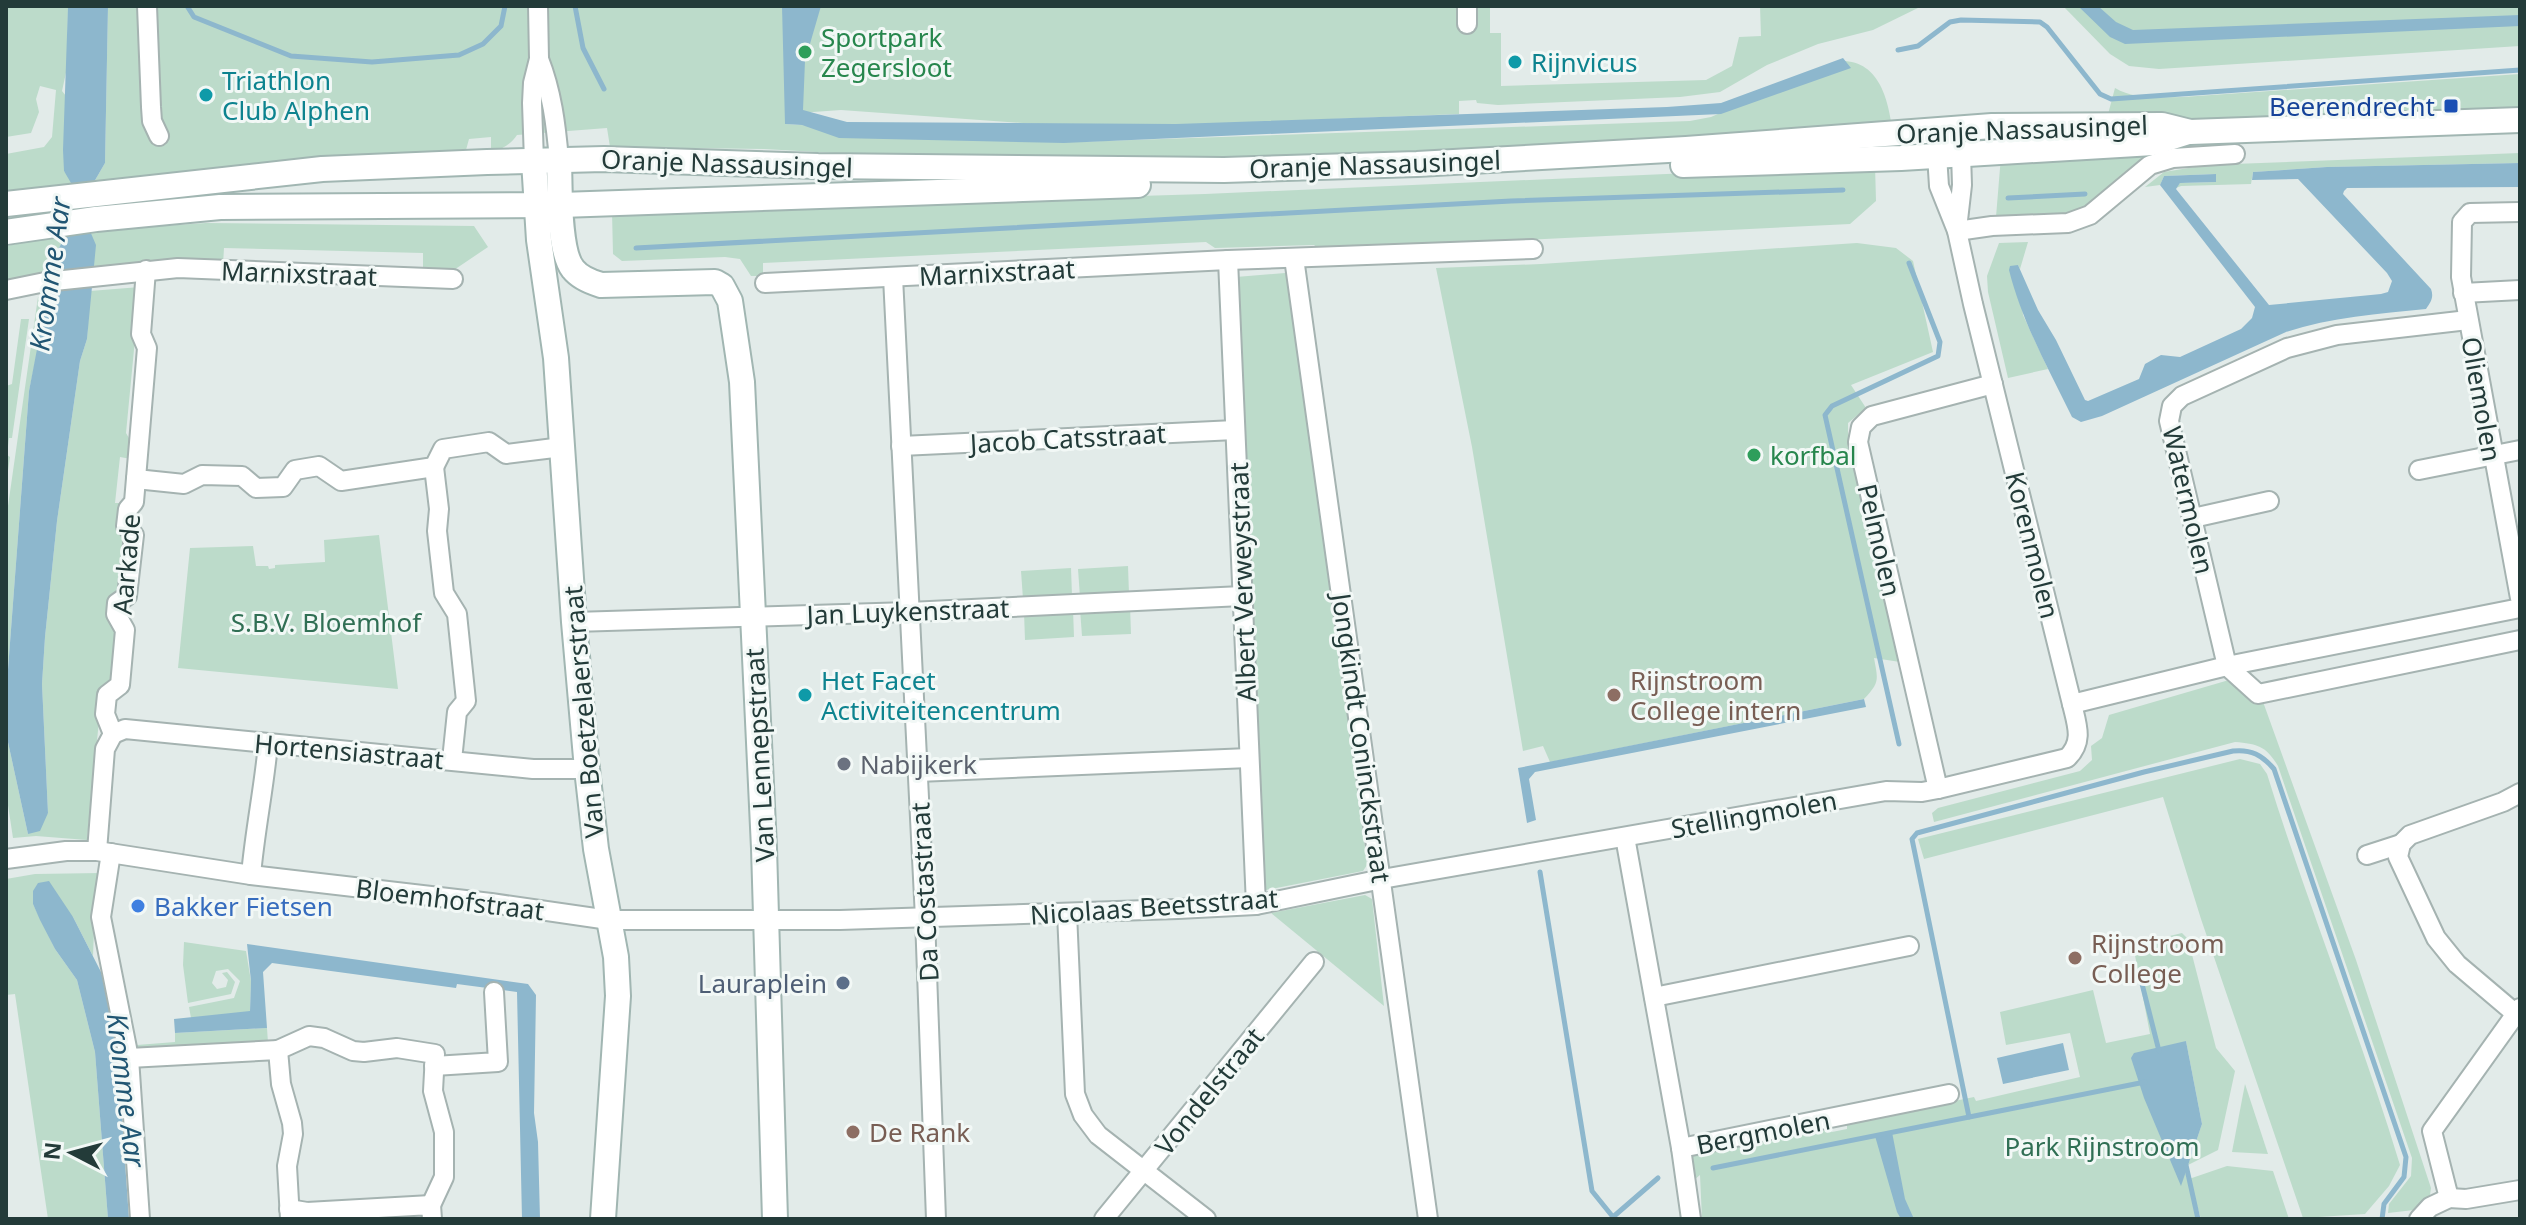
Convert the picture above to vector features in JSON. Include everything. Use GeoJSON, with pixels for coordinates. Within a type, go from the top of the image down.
{"type":"FeatureCollection","features":[{"type":"Feature","properties":{"kind":"main road","name":"Oranje Nassausingel"},"geometry":{"type":"LineString","coordinates":[[6,232],[96,219],[220,207],[549,204],[1949,154],[2153,143],[2190,132],[2520,120]]}},
{"type":"Feature","properties":{"kind":"main road","name":"Oranje Nassausingel"},"geometry":{"type":"LineString","coordinates":[[6,204],[322,169],[559,160],[1224,170],[1559,156],[1992,126],[2162,125],[2190,132]]}},
{"type":"Feature","properties":{"kind":"main road"},"geometry":{"type":"LineString","coordinates":[[549,204],[559,160]]}},
{"type":"Feature","properties":{"kind":"main road"},"geometry":{"type":"LineString","coordinates":[[534,161],[565,252],[573,269],[587,281],[550,307]]}},
{"type":"Feature","properties":{"kind":"main road","name":"Van Boetzelaerstraat"},"geometry":{"type":"LineString","coordinates":[[549,204],[539,240],[556,358],[587,769],[596,849],[616,957],[618,996],[603,1219]]}},
{"type":"Feature","properties":{"kind":"main road","name":"Van Lennepstraat"},"geometry":{"type":"LineString","coordinates":[[587,281],[601,285],[715,282],[726,292],[730,301],[742,382],[766,920],[775,1219]]}},
{"type":"Feature","properties":{"kind":"street"},"geometry":{"type":"LineString","coordinates":[[147,6],[152,121],[159,136]]}},
{"type":"Feature","properties":{"kind":"street"},"geometry":{"type":"LineString","coordinates":[[534,161],[532,103],[539,59],[538,6]]}},
{"type":"Feature","properties":{"kind":"street"},"geometry":{"type":"LineString","coordinates":[[539,59],[556,120],[559,160]]}},
{"type":"Feature","properties":{"kind":"street","name":"Korenmolen"},"geometry":{"type":"LineString","coordinates":[[1944,129],[1949,154],[1939,186],[1957,231],[2072,704]]}},
{"type":"Feature","properties":{"kind":"street"},"geometry":{"type":"LineString","coordinates":[[1957,231],[1992,226],[2068,223],[2090,215],[2150,165],[2173,158],[2235,154]]}},
{"type":"Feature","properties":{"kind":"street","name":"Oliemolen"},"geometry":{"type":"LineString","coordinates":[[2520,212],[2470,213],[2462,222],[2461,277],[2520,598]]}},
{"type":"Feature","properties":{"kind":"street","name":"Marnixstraat"},"geometry":{"type":"LineString","coordinates":[[765,283],[1228,260],[1533,249]]}},
{"type":"Feature","properties":{"kind":"street","name":"Jongkindt Coninckstraat"},"geometry":{"type":"LineString","coordinates":[[1294,258],[1428,1219]]}},
{"type":"Feature","properties":{"kind":"street","name":"Albert Verweystraat"},"geometry":{"type":"LineString","coordinates":[[1228,260],[1256,905]]}},
{"type":"Feature","properties":{"kind":"street","name":"Marnixstraat"},"geometry":{"type":"LineString","coordinates":[[6,290],[45,282],[178,268],[453,279]]}},
{"type":"Feature","properties":{"kind":"street","name":"Aarkade"},"geometry":{"type":"LineString","coordinates":[[140,1219],[129,1058],[101,917],[105,749],[113,734],[105,714],[107,695],[120,685],[125,630],[116,614],[117,603],[127,596],[134,535],[126,526],[128,509],[134,502],[147,348],[141,334],[146,270]]}},
{"type":"Feature","properties":{"kind":"street","name":"Da Costastraat"},"geometry":{"type":"LineString","coordinates":[[893,277],[925,918],[936,1219]]}},
{"type":"Feature","properties":{"kind":"street"},"geometry":{"type":"LineString","coordinates":[[2463,293],[2520,290]]}},
{"type":"Feature","properties":{"kind":"street","name":"Watermolen"},"geometry":{"type":"LineString","coordinates":[[2227,666],[2169,421],[2172,406],[2182,396],[2287,348],[2325,338],[2468,320]]}},
{"type":"Feature","properties":{"kind":"street","name":"Pelmolen"},"geometry":{"type":"LineString","coordinates":[[1938,789],[1858,442],[1861,427],[1872,416],[1993,384]]}},
{"type":"Feature","properties":{"kind":"street","name":"Jacob Catsstraat"},"geometry":{"type":"LineString","coordinates":[[901,446],[1235,430]]}},
{"type":"Feature","properties":{"kind":"street"},"geometry":{"type":"LineString","coordinates":[[452,760],[457,712],[466,701],[457,614],[444,593],[434,467],[443,449],[489,442],[506,454],[562,447]]}},
{"type":"Feature","properties":{"kind":"street"},"geometry":{"type":"LineString","coordinates":[[2419,470],[2520,450]]}},
{"type":"Feature","properties":{"kind":"street"},"geometry":{"type":"LineString","coordinates":[[136,479],[184,484],[202,475],[242,476],[256,488],[283,487],[295,470],[319,466],[341,481],[434,467]]}},
{"type":"Feature","properties":{"kind":"street"},"geometry":{"type":"LineString","coordinates":[[2193,518],[2269,501]]}},
{"type":"Feature","properties":{"kind":"street","name":"Jan Luykenstraat"},"geometry":{"type":"LineString","coordinates":[[574,622],[909,612],[1242,596]]}},
{"type":"Feature","properties":{"kind":"street"},"geometry":{"type":"LineString","coordinates":[[2072,704],[2227,666],[2520,608]]}},
{"type":"Feature","properties":{"kind":"street"},"geometry":{"type":"LineString","coordinates":[[2227,666],[2258,694],[2520,640]]}},
{"type":"Feature","properties":{"kind":"street","name":"Stellingmolen"},"geometry":{"type":"LineString","coordinates":[[1382,879],[1886,791],[1922,792],[2067,758],[2075,750],[2079,736],[2072,704]]}},
{"type":"Feature","properties":{"kind":"street","name":"Hortensiastraat"},"geometry":{"type":"LineString","coordinates":[[113,734],[125,729],[533,769],[587,769]]}},
{"type":"Feature","properties":{"kind":"street"},"geometry":{"type":"LineString","coordinates":[[251,875],[268,744]]}},
{"type":"Feature","properties":{"kind":"street"},"geometry":{"type":"LineString","coordinates":[[918,772],[1249,758]]}},
{"type":"Feature","properties":{"kind":"street"},"geometry":{"type":"LineString","coordinates":[[2367,855],[2401,844],[2410,835],[2520,793]]}},
{"type":"Feature","properties":{"kind":"street","name":"Bergmolen"},"geometry":{"type":"LineString","coordinates":[[1625,837],[1681,1148],[1949,1094]]}},
{"type":"Feature","properties":{"kind":"street"},"geometry":{"type":"LineString","coordinates":[[2401,844],[2398,857],[2436,938],[2457,964],[2518,1011],[2432,1131],[2449,1198]]}},
{"type":"Feature","properties":{"kind":"street","name":"Bloemhofstraat"},"geometry":{"type":"LineString","coordinates":[[6,859],[66,851],[104,852],[251,875],[609,920]]}},
{"type":"Feature","properties":{"kind":"street","name":"Nicolaas Beetsstraat"},"geometry":{"type":"LineString","coordinates":[[925,918],[1256,905],[1382,879]]}},
{"type":"Feature","properties":{"kind":"street"},"geometry":{"type":"LineString","coordinates":[[1067,913],[1075,1094],[1083,1115],[1098,1135],[1206,1219]]}},
{"type":"Feature","properties":{"kind":"street"},"geometry":{"type":"LineString","coordinates":[[609,920],[925,918]]}},
{"type":"Feature","properties":{"kind":"street"},"geometry":{"type":"LineString","coordinates":[[1654,997],[1909,946]]}},
{"type":"Feature","properties":{"kind":"street","name":"Vondelstraat"},"geometry":{"type":"LineString","coordinates":[[1104,1219],[1314,962]]}},
{"type":"Feature","properties":{"kind":"street"},"geometry":{"type":"LineString","coordinates":[[434,1066],[498,1062],[494,992]]}},
{"type":"Feature","properties":{"kind":"street"},"geometry":{"type":"LineString","coordinates":[[129,1058],[278,1050],[309,1036],[324,1038],[353,1051],[397,1048],[435,1054],[433,1091],[444,1132],[444,1177],[432,1212],[298,1215],[287,1166],[292,1123],[281,1084],[278,1050]]}},
{"type":"Feature","properties":{"kind":"street"},"geometry":{"type":"LineString","coordinates":[[1681,1148],[1691,1219]]}},
{"type":"Feature","properties":{"kind":"street"},"geometry":{"type":"LineString","coordinates":[[2419,1219],[2430,1207],[2449,1198],[2466,1199],[2520,1190]]}},
{"type":"Feature","properties":{"kind":"green space"},"geometry":{"type":"Polygon","coordinates":[[[6,6],[68,6],[67,68],[62,91],[66,96],[64,171],[75,183],[6,193],[6,154],[44,147],[52,137],[56,90],[40,86],[36,99],[39,112],[31,133],[6,137],[6,6]]]}},
{"type":"Feature","properties":{"kind":"green space","name":"Sportpark Zegersloot"},"geometry":{"type":"Polygon","coordinates":[[[108,6],[1490,6],[1490,33],[1501,33],[1501,86],[1706,80],[1732,66],[1739,37],[1761,36],[1760,6],[1922,6],[1873,30],[1818,44],[1767,65],[1720,92],[1680,97],[1498,105],[1477,103],[1476,100],[1459,101],[1459,114],[1154,126],[1051,125],[841,110],[785,114],[785,124],[1074,142],[1690,121],[1711,117],[1839,61],[1864,67],[1880,84],[1889,109],[1893,135],[1314,160],[974,161],[764,149],[610,147],[607,128],[517,135],[506,146],[491,151],[491,137],[469,139],[466,150],[375,154],[94,182],[105,163],[108,6]]]}},
{"type":"Feature","properties":{"kind":"green space"},"geometry":{"type":"Polygon","coordinates":[[[2063,6],[2520,6],[2520,46],[2159,69],[2129,66],[2110,54],[2063,6]]]}},
{"type":"Feature","properties":{"kind":"green space"},"geometry":{"type":"Polygon","coordinates":[[[2520,74],[2520,110],[2344,118],[2107,118],[2115,88],[2140,96],[2183,97],[2520,74]]]}},
{"type":"Feature","properties":{"kind":"green space"},"geometry":{"type":"Polygon","coordinates":[[[2154,151],[2130,171],[2093,212],[1996,217],[2001,156],[2154,151]]]}},
{"type":"Feature","properties":{"kind":"green space"},"geometry":{"type":"Polygon","coordinates":[[[2520,153],[2520,163],[2327,167],[2253,172],[2251,184],[2176,188],[2180,183],[2216,182],[2216,174],[2164,176],[2160,185],[2145,187],[2164,172],[2207,165],[2520,153]]]}},
{"type":"Feature","properties":{"kind":"green space"},"geometry":{"type":"Polygon","coordinates":[[[1875,165],[1876,201],[1850,224],[1320,250],[1314,245],[1215,248],[1206,242],[763,263],[763,276],[751,276],[740,259],[622,261],[613,254],[612,212],[1205,194],[1875,165]]]}},
{"type":"Feature","properties":{"kind":"green space"},"geometry":{"type":"Polygon","coordinates":[[[206,223],[474,226],[488,247],[451,272],[423,271],[423,253],[224,248],[223,265],[93,270],[90,231],[206,223]]]}},
{"type":"Feature","properties":{"kind":"green space"},"geometry":{"type":"Polygon","coordinates":[[[66,235],[55,255],[52,274],[6,282],[6,246],[66,235]]]}},
{"type":"Feature","properties":{"kind":"green space"},"geometry":{"type":"Polygon","coordinates":[[[2028,242],[2020,269],[2018,265],[2023,315],[2048,369],[2008,378],[1987,276],[1999,243],[2028,242]]]}},
{"type":"Feature","properties":{"kind":"green space"},"geometry":{"type":"Polygon","coordinates":[[[1857,243],[1896,248],[1913,261],[1933,352],[1851,385],[1866,408],[1848,423],[1848,432],[1900,662],[1874,658],[1876,680],[1864,699],[1550,762],[1543,746],[1523,751],[1472,447],[1436,268],[1857,243]]]}},
{"type":"Feature","properties":{"kind":"green space"},"geometry":{"type":"Polygon","coordinates":[[[1285,273],[1332,568],[1367,865],[1363,871],[1266,890],[1262,887],[1236,277],[1285,273]]]}},
{"type":"Feature","properties":{"kind":"green space"},"geometry":{"type":"Polygon","coordinates":[[[140,287],[126,433],[133,445],[131,459],[120,457],[115,503],[122,503],[128,538],[121,591],[112,599],[109,623],[117,633],[112,683],[102,691],[87,840],[36,836],[13,838],[6,792],[6,733],[28,834],[48,813],[42,684],[45,637],[57,521],[80,361],[87,339],[90,291],[140,287]]]}},
{"type":"Feature","properties":{"kind":"green space"},"geometry":{"type":"Polygon","coordinates":[[[49,296],[29,391],[6,696],[6,520],[38,297],[49,296]]]}},
{"type":"Feature","properties":{"kind":"green space"},"geometry":{"type":"Polygon","coordinates":[[[21,319],[29,319],[12,438],[9,438],[6,484],[6,386],[12,384],[21,319]]]}},
{"type":"Feature","properties":{"kind":"green space","name":"S.B.V. Bloemhof"},"geometry":{"type":"Polygon","coordinates":[[[379,535],[398,689],[178,668],[190,548],[253,546],[256,566],[268,566],[269,569],[275,568],[275,565],[325,562],[324,540],[379,535]]]}},
{"type":"Feature","properties":{"kind":"green space"},"geometry":{"type":"Polygon","coordinates":[[[1128,566],[1129,594],[1080,597],[1078,569],[1128,566]]]}},
{"type":"Feature","properties":{"kind":"green space"},"geometry":{"type":"Polygon","coordinates":[[[1071,568],[1072,596],[1023,599],[1021,571],[1071,568]]]}},
{"type":"Feature","properties":{"kind":"green space"},"geometry":{"type":"Polygon","coordinates":[[[1130,606],[1131,634],[1082,636],[1080,609],[1130,606]]]}},
{"type":"Feature","properties":{"kind":"green space"},"geometry":{"type":"Polygon","coordinates":[[[1073,609],[1074,637],[1025,640],[1024,612],[1073,609]]]}},
{"type":"Feature","properties":{"kind":"green space"},"geometry":{"type":"Polygon","coordinates":[[[2229,680],[2262,699],[2356,960],[2431,1188],[2430,1195],[2414,1210],[2388,1213],[2389,1204],[2411,1176],[2412,1158],[2278,766],[2265,750],[2256,745],[2235,742],[1934,822],[1932,813],[1938,808],[2080,771],[2092,760],[2091,746],[2102,738],[2109,715],[2229,680]]]}},
{"type":"Feature","properties":{"kind":"green space"},"geometry":{"type":"Polygon","coordinates":[[[2240,759],[2260,764],[2267,774],[2400,1165],[2389,1186],[2365,1214],[2303,1218],[2201,919],[2163,797],[1924,859],[1918,839],[2240,759]]]}},
{"type":"Feature","properties":{"kind":"green space"},"geometry":{"type":"Polygon","coordinates":[[[101,873],[95,904],[93,956],[73,917],[33,904],[55,949],[77,980],[95,1052],[108,1219],[48,1219],[15,994],[6,995],[6,879],[35,874],[101,873]]]}},
{"type":"Feature","properties":{"kind":"green space"},"geometry":{"type":"Polygon","coordinates":[[[1365,895],[1372,899],[1384,1006],[1271,913],[1365,895]]]}},
{"type":"Feature","properties":{"kind":"green space","name":"Park Rijnstroom"},"geometry":{"type":"Polygon","coordinates":[[[2182,933],[2188,939],[2216,1048],[2235,1071],[2218,1150],[2188,1165],[2202,1124],[2186,1041],[2155,1060],[2198,1219],[1702,1219],[1700,1175],[1694,1180],[1690,1155],[1830,1126],[1832,1132],[1847,1129],[1847,1123],[1974,1097],[1976,1101],[2080,1077],[2070,1033],[2006,1045],[2000,1012],[2093,990],[2106,1043],[2150,1034],[2133,945],[2182,933]]]}},
{"type":"Feature","properties":{"kind":"green space"},"geometry":{"type":"Polygon","coordinates":[[[184,942],[246,951],[251,981],[250,1012],[191,1018],[189,1007],[234,998],[240,981],[228,969],[216,971],[212,983],[217,989],[226,987],[228,980],[222,973],[227,972],[235,982],[231,994],[188,1003],[183,965],[184,942]]]}},
{"type":"Feature","properties":{"kind":"green space"},"geometry":{"type":"Polygon","coordinates":[[[267,1028],[268,1043],[138,1052],[137,1045],[175,1042],[175,1033],[267,1028]]]}},
{"type":"Feature","properties":{"kind":"green space"},"geometry":{"type":"Polygon","coordinates":[[[2245,1084],[2268,1154],[2232,1152],[2245,1084]]]}},
{"type":"Feature","properties":{"kind":"green space"},"geometry":{"type":"Polygon","coordinates":[[[2227,1166],[2273,1171],[2289,1219],[2201,1219],[2189,1179],[2227,1166]]]}},
{"type":"Feature","properties":{"kind":"water"},"geometry":{"type":"Polygon","coordinates":[[[68,6],[108,6],[105,163],[94,182],[90,231],[96,245],[87,339],[80,361],[57,521],[45,637],[42,684],[48,813],[40,831],[28,834],[6,733],[6,696],[29,391],[55,255],[66,235],[71,183],[64,171],[63,150],[68,6]]]}},
{"type":"Feature","properties":{"kind":"water"},"geometry":{"type":"Polygon","coordinates":[[[782,6],[821,6],[805,61],[803,110],[847,122],[1176,124],[1667,107],[1721,103],[1843,58],[1851,68],[1721,114],[1064,143],[839,138],[802,125],[785,124],[782,6]]]}},
{"type":"Feature","properties":{"kind":"water"},"geometry":{"type":"Polygon","coordinates":[[[2078,6],[2098,6],[2116,22],[2133,30],[2520,15],[2520,26],[2125,44],[2110,37],[2078,6]]]}},
{"type":"Feature","properties":{"kind":"water"},"geometry":{"type":"Polygon","coordinates":[[[2520,163],[2520,187],[2347,188],[2344,191],[2343,194],[2431,289],[2432,299],[2426,309],[2338,319],[2286,332],[2102,416],[2081,422],[2072,417],[2037,345],[2009,270],[2010,266],[2018,265],[2038,310],[2088,401],[2139,379],[2145,364],[2161,355],[2180,357],[2241,329],[2252,318],[2255,307],[2160,185],[2164,176],[2216,174],[2216,182],[2180,183],[2176,189],[2269,305],[2381,294],[2388,292],[2392,281],[2298,179],[2252,180],[2253,172],[2327,167],[2520,163]]]}},
{"type":"Feature","properties":{"kind":"water"},"geometry":{"type":"Polygon","coordinates":[[[1864,699],[1866,707],[1535,772],[1529,779],[1536,820],[1527,823],[1518,768],[1864,699]]]}},
{"type":"Feature","properties":{"kind":"water"},"geometry":{"type":"Polygon","coordinates":[[[49,881],[73,917],[101,972],[111,1004],[129,1219],[108,1219],[95,1052],[77,980],[55,949],[33,904],[33,891],[38,883],[49,881]]]}},
{"type":"Feature","properties":{"kind":"water"},"geometry":{"type":"Polygon","coordinates":[[[247,944],[528,984],[536,995],[534,1113],[540,1219],[522,1219],[517,992],[457,984],[456,988],[272,963],[263,972],[267,1028],[175,1033],[174,1019],[250,1011],[247,944]]]}},
{"type":"Feature","properties":{"kind":"water"},"geometry":{"type":"Polygon","coordinates":[[[2186,1041],[2202,1124],[2181,1186],[2144,1098],[2131,1058],[2134,1053],[2186,1041]]]}},
{"type":"Feature","properties":{"kind":"water"},"geometry":{"type":"Polygon","coordinates":[[[2063,1043],[2069,1070],[2003,1084],[1997,1058],[2063,1043]]]}},
{"type":"Feature","properties":{"kind":"water"},"geometry":{"type":"Polygon","coordinates":[[[1892,1132],[1905,1199],[1914,1219],[1901,1219],[1897,1212],[1875,1136],[1892,1132]]]}},
{"type":"Feature","properties":{"kind":"waterway"},"geometry":{"type":"LineString","coordinates":[[187,6],[194,17],[291,56],[372,62],[459,55],[483,44],[501,26],[505,6]]}},
{"type":"Feature","properties":{"kind":"waterway"},"geometry":{"type":"LineString","coordinates":[[575,6],[583,48],[604,89]]}},
{"type":"Feature","properties":{"kind":"waterway"},"geometry":{"type":"LineString","coordinates":[[1898,50],[1918,46],[1950,22],[2040,22],[2100,94],[2111,99],[2520,70]]}},
{"type":"Feature","properties":{"kind":"waterway"},"geometry":{"type":"LineString","coordinates":[[636,248],[1511,201],[1843,190]]}},
{"type":"Feature","properties":{"kind":"waterway"},"geometry":{"type":"LineString","coordinates":[[2008,198],[2085,194]]}},
{"type":"Feature","properties":{"kind":"waterway"},"geometry":{"type":"LineString","coordinates":[[1899,744],[1825,415],[1832,406],[1938,356],[1940,342],[1909,263]]}},
{"type":"Feature","properties":{"kind":"waterway"},"geometry":{"type":"LineString","coordinates":[[1969,1117],[1912,839],[1917,833],[2144,772],[2233,751],[2251,752],[2274,769],[2406,1157],[2404,1177],[2384,1204],[2382,1219]]}},
{"type":"Feature","properties":{"kind":"waterway"},"geometry":{"type":"LineString","coordinates":[[1540,872],[1592,1191],[1612,1219]]}},
{"type":"Feature","properties":{"kind":"waterway"},"geometry":{"type":"LineString","coordinates":[[2139,972],[2159,1051]]}},
{"type":"Feature","properties":{"kind":"waterway"},"geometry":{"type":"LineString","coordinates":[[1713,1168],[2145,1082]]}},
{"type":"Feature","properties":{"kind":"waterway"},"geometry":{"type":"LineString","coordinates":[[2186,1165],[2198,1219]]}},
{"type":"Feature","properties":{"kind":"waterway"},"geometry":{"type":"LineString","coordinates":[[1613,1217],[1658,1178]]}},
{"type":"Feature","properties":{"kind":"place","name":"Sportpark Zegersloot"},"geometry":{"type":"Point","coordinates":[805,52]}},
{"type":"Feature","properties":{"kind":"place","name":"Rijnvicus"},"geometry":{"type":"Point","coordinates":[1515,62]}},
{"type":"Feature","properties":{"kind":"place","name":"Triathlon Club Alphen"},"geometry":{"type":"Point","coordinates":[206,95]}},
{"type":"Feature","properties":{"kind":"place","name":"Beerendrecht"},"geometry":{"type":"Point","coordinates":[2451,106]}},
{"type":"Feature","properties":{"kind":"place","name":"korfbal"},"geometry":{"type":"Point","coordinates":[1754,455]}},
{"type":"Feature","properties":{"kind":"place","name":"Het Facet Activiteitencentrum"},"geometry":{"type":"Point","coordinates":[805,695]}},
{"type":"Feature","properties":{"kind":"place","name":"Rijnstroom College intern"},"geometry":{"type":"Point","coordinates":[1614,695]}},
{"type":"Feature","properties":{"kind":"place","name":"Nabijkerk"},"geometry":{"type":"Point","coordinates":[844,764]}},
{"type":"Feature","properties":{"kind":"place","name":"Bakker Fietsen"},"geometry":{"type":"Point","coordinates":[138,906]}},
{"type":"Feature","properties":{"kind":"place","name":"Rijnstroom College"},"geometry":{"type":"Point","coordinates":[2075,958]}},
{"type":"Feature","properties":{"kind":"place","name":"Lauraplein"},"geometry":{"type":"Point","coordinates":[843,983]}},
{"type":"Feature","properties":{"kind":"place","name":"De Rank"},"geometry":{"type":"Point","coordinates":[853,1132]}},
{"type":"Feature","properties":{"kind":"water label","name":"Kromme Aar"},"geometry":{"type":"Point","coordinates":[49,274]}},
{"type":"Feature","properties":{"kind":"water label","name":"Kromme Aar"},"geometry":{"type":"Point","coordinates":[127,1090]}}]}
